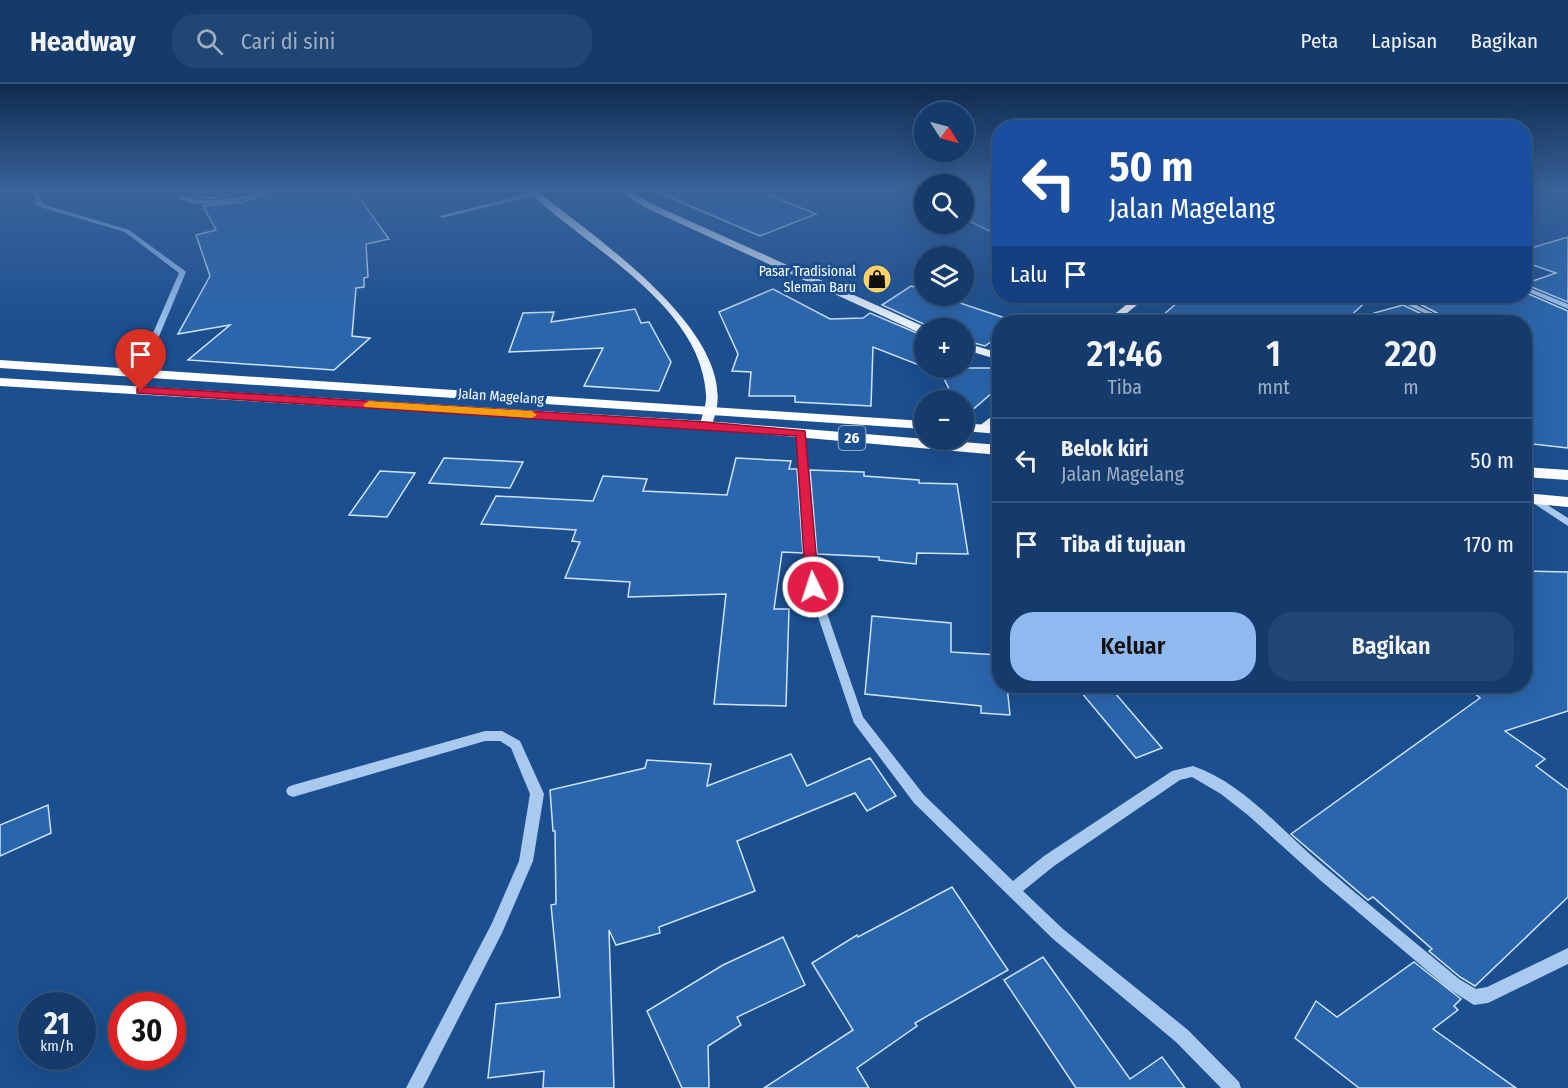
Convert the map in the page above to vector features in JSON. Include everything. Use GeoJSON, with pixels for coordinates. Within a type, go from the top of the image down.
{"type":"FeatureCollection","features":[{"type":"Feature","properties":{"kind":"highway","name":"Jalan Magelang"},"geometry":{"type":"LineString","coordinates":[[0,364],[914,423]]}},
{"type":"Feature","properties":{"kind":"highway","name":"Jalan Magelang"},"geometry":{"type":"LineString","coordinates":[[0,382],[706,425],[992,449]]}},
{"type":"Feature","properties":{"kind":"highway"},"geometry":{"type":"LineString","coordinates":[[974,428],[992,430]]}},
{"type":"Feature","properties":{"kind":"highway"},"geometry":{"type":"LineString","coordinates":[[1532,472],[1568,475]]}},
{"type":"Feature","properties":{"kind":"highway"},"geometry":{"type":"LineString","coordinates":[[1532,499],[1568,502]]}},
{"type":"Feature","properties":{"kind":"main road"},"geometry":{"type":"LineString","coordinates":[[585,236],[647,287],[676,315],[699,348],[707,367],[712,394],[706,425]]}},
{"type":"Feature","properties":{"kind":"main road"},"geometry":{"type":"LineString","coordinates":[[715,236],[914,326]]}},
{"type":"Feature","properties":{"kind":"main road"},"geometry":{"type":"LineString","coordinates":[[1119,315],[1134,303]]}},
{"type":"Feature","properties":{"kind":"main road"},"geometry":{"type":"LineString","coordinates":[[974,349],[992,355]]}},
{"type":"Feature","properties":{"kind":"main road"},"geometry":{"type":"LineString","coordinates":[[983,429],[992,421]]}},
{"type":"Feature","properties":{"kind":"street"},"geometry":{"type":"LineString","coordinates":[[1532,291],[1568,307]]}},
{"type":"Feature","properties":{"kind":"street"},"geometry":{"type":"LineString","coordinates":[[1407,303],[1433,315]]}},
{"type":"Feature","properties":{"kind":"street"},"geometry":{"type":"LineString","coordinates":[[801,433],[813,587],[858,719],[919,799],[1058,934],[1182,1036],[1233,1088]]}},
{"type":"Feature","properties":{"kind":"street"},"geometry":{"type":"LineString","coordinates":[[1532,501],[1568,523]]}},
{"type":"Feature","properties":{"kind":"street"},"geometry":{"type":"LineString","coordinates":[[293,792],[485,736],[502,736],[516,745],[537,794],[526,861],[497,928],[414,1088]]}},
{"type":"Feature","properties":{"kind":"street"},"geometry":{"type":"LineString","coordinates":[[1013,890],[1049,861],[1177,775],[1193,771],[1221,784],[1248,805],[1307,860],[1454,984],[1474,997],[1488,995],[1568,956]]}},
{"type":"Feature","properties":{"kind":"building"},"geometry":{"type":"Polygon","coordinates":[[[196,236],[387,236],[389,239],[366,244],[368,277],[364,278],[364,287],[356,288],[352,336],[370,338],[334,370],[188,360],[230,325],[178,334],[210,276],[196,236]]]}},
{"type":"Feature","properties":{"kind":"building"},"geometry":{"type":"Polygon","coordinates":[[[1568,237],[1568,302],[1532,287],[1532,281],[1556,273],[1532,265],[1532,248],[1568,237]]]}},
{"type":"Feature","properties":{"kind":"building"},"geometry":{"type":"Polygon","coordinates":[[[911,286],[914,287],[914,306],[969,306],[996,315],[992,315],[992,341],[985,346],[974,343],[974,318],[914,320],[882,305],[911,286]]]}},
{"type":"Feature","properties":{"kind":"building"},"geometry":{"type":"Polygon","coordinates":[[[773,289],[830,319],[863,318],[870,313],[914,332],[914,363],[873,347],[871,406],[795,402],[795,396],[749,396],[751,372],[732,371],[738,354],[719,312],[773,289]]]}},
{"type":"Feature","properties":{"kind":"building"},"geometry":{"type":"Polygon","coordinates":[[[1532,295],[1568,311],[1568,448],[1532,444],[1532,315],[1441,315],[1418,303],[1532,303],[1532,295]]]}},
{"type":"Feature","properties":{"kind":"building"},"geometry":{"type":"Polygon","coordinates":[[[1177,303],[1364,303],[1352,315],[1163,315],[1177,303]]]}},
{"type":"Feature","properties":{"kind":"building"},"geometry":{"type":"Polygon","coordinates":[[[1403,305],[1424,315],[1374,315],[1374,313],[1403,305]]]}},
{"type":"Feature","properties":{"kind":"building"},"geometry":{"type":"Polygon","coordinates":[[[635,309],[641,323],[649,322],[671,362],[659,391],[584,386],[603,348],[509,352],[523,313],[554,312],[551,322],[635,309]]]}},
{"type":"Feature","properties":{"kind":"building"},"geometry":{"type":"Polygon","coordinates":[[[974,368],[992,368],[992,393],[974,409],[974,390],[949,390],[944,378],[974,378],[974,368]]]}},
{"type":"Feature","properties":{"kind":"building"},"geometry":{"type":"Polygon","coordinates":[[[444,458],[523,462],[510,488],[429,483],[444,458]]]}},
{"type":"Feature","properties":{"kind":"building"},"geometry":{"type":"Polygon","coordinates":[[[736,458],[791,461],[789,469],[797,469],[803,553],[782,552],[774,609],[789,609],[786,706],[714,704],[726,594],[628,597],[630,582],[565,578],[580,542],[572,541],[576,530],[481,524],[496,496],[593,501],[603,476],[647,479],[643,491],[727,495],[736,458]]]}},
{"type":"Feature","properties":{"kind":"building"},"geometry":{"type":"Polygon","coordinates":[[[810,470],[864,472],[864,476],[919,480],[919,483],[957,484],[968,554],[917,553],[916,564],[879,560],[879,557],[817,554],[810,470]]]}},
{"type":"Feature","properties":{"kind":"building"},"geometry":{"type":"Polygon","coordinates":[[[380,471],[415,473],[387,517],[349,515],[380,471]]]}},
{"type":"Feature","properties":{"kind":"building"},"geometry":{"type":"Polygon","coordinates":[[[1532,571],[1568,572],[1568,711],[1505,731],[1545,759],[1536,766],[1568,790],[1568,897],[1475,986],[1460,977],[1429,951],[1432,949],[1373,897],[1368,900],[1291,834],[1480,698],[1474,693],[1532,693],[1532,571]]]}},
{"type":"Feature","properties":{"kind":"building"},"geometry":{"type":"Polygon","coordinates":[[[872,616],[951,623],[951,652],[992,655],[992,693],[1008,693],[1010,715],[981,713],[981,706],[865,694],[872,616]]]}},
{"type":"Feature","properties":{"kind":"building"},"geometry":{"type":"Polygon","coordinates":[[[1082,693],[1115,693],[1162,748],[1136,758],[1082,693]]]}},
{"type":"Feature","properties":{"kind":"building"},"geometry":{"type":"Polygon","coordinates":[[[791,754],[807,786],[870,758],[896,796],[867,811],[855,793],[737,841],[755,891],[659,927],[660,933],[616,945],[609,930],[614,1088],[543,1088],[544,1071],[488,1078],[496,1004],[560,997],[551,905],[556,904],[555,831],[553,831],[550,790],[645,768],[647,760],[711,764],[707,786],[791,754]]]}},
{"type":"Feature","properties":{"kind":"building"},"geometry":{"type":"Polygon","coordinates":[[[48,805],[51,833],[0,856],[0,825],[48,805]]]}},
{"type":"Feature","properties":{"kind":"building"},"geometry":{"type":"Polygon","coordinates":[[[952,887],[1008,970],[915,1023],[917,1026],[857,1068],[869,1088],[764,1088],[853,1030],[812,963],[857,935],[858,937],[952,887]]]}},
{"type":"Feature","properties":{"kind":"building"},"geometry":{"type":"Polygon","coordinates":[[[783,937],[805,985],[737,1017],[741,1025],[708,1046],[709,1088],[682,1088],[647,1011],[723,965],[783,937]]]}},
{"type":"Feature","properties":{"kind":"building"},"geometry":{"type":"Polygon","coordinates":[[[1043,957],[1130,1079],[1162,1057],[1185,1088],[1076,1088],[1004,980],[1043,957]]]}},
{"type":"Feature","properties":{"kind":"building"},"geometry":{"type":"Polygon","coordinates":[[[1414,962],[1461,999],[1454,1006],[1458,1010],[1433,1029],[1516,1088],[1359,1088],[1295,1038],[1316,1001],[1337,1017],[1414,962]]]}},
{"type":"Feature","properties":{"kind":"waterway"},"geometry":{"type":"LineString","coordinates":[[134,236],[183,272],[147,356]]}},
{"type":"Feature","properties":{"kind":"slow traffic"},"geometry":{"type":"LineString","coordinates":[[369,405],[532,415]]}},
{"type":"Feature","properties":{"kind":"place","name":"Pasar Tradisional Sleman Baru"},"geometry":{"type":"Point","coordinates":[877,279]}},
{"type":"Feature","properties":{"kind":"route"},"geometry":{"type":"LineString","coordinates":[[141,391],[706,425],[801,433],[813,587]]}}]}
